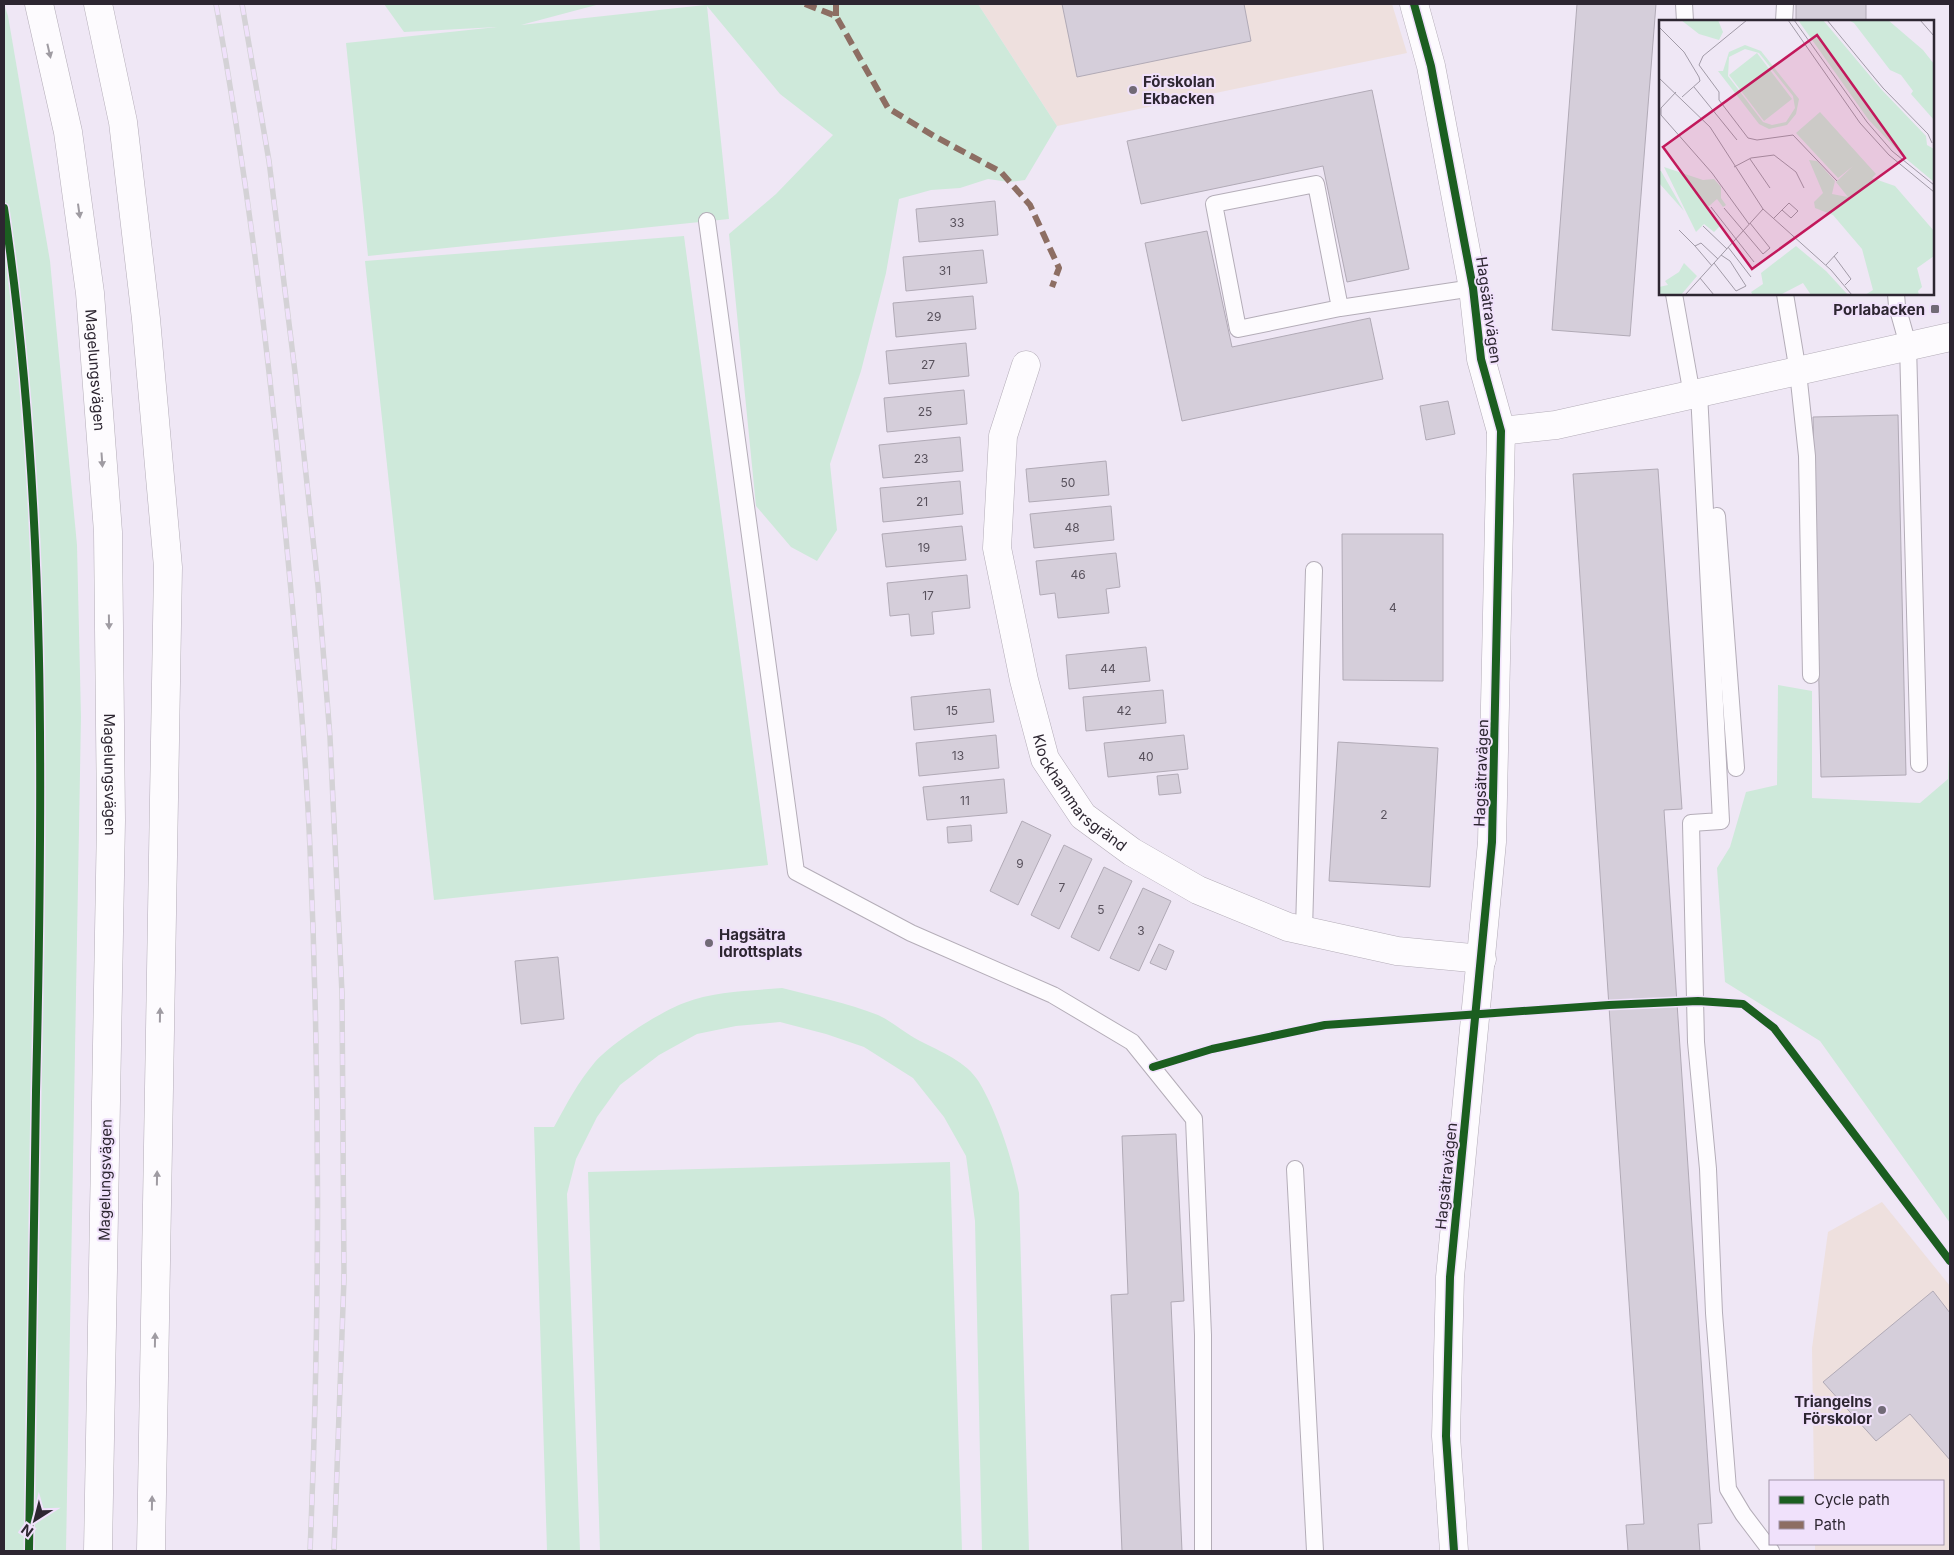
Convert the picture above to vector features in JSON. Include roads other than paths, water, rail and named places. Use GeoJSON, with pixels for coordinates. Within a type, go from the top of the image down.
{"type":"FeatureCollection","features":[{"type":"Feature","properties":{"kind":"main road","name":"Magelungsvägen"},"geometry":{"type":"LineString","coordinates":[[39,4],[68,132],[90,293],[108,532],[111,820],[98,1551]]}},
{"type":"Feature","properties":{"kind":"main road"},"geometry":{"type":"LineString","coordinates":[[98,4],[124,132],[146,319],[168,567],[151,1551]]}},
{"type":"Feature","properties":{"kind":"main road","name":"Hagsätravägen"},"geometry":{"type":"LineString","coordinates":[[1414,4],[1431,66],[1473,288],[1481,359],[1501,431],[1496,738],[1492,842],[1450,1277],[1446,1436],[1454,1551]]}},
{"type":"Feature","properties":{"kind":"main road"},"geometry":{"type":"LineString","coordinates":[[1501,431],[1556,425],[1950,337]]}},
{"type":"Feature","properties":{"kind":"main road","name":"Klockhammarsgränd"},"geometry":{"type":"LineString","coordinates":[[1026,365],[1003,436],[997,548],[1024,680],[1045,759],[1083,816],[1132,852],[1198,890],[1288,927],[1397,951],[1482,959]]}},
{"type":"Feature","properties":{"kind":"lane"},"geometry":{"type":"LineString","coordinates":[[1684,4],[1685,20]]}},
{"type":"Feature","properties":{"kind":"lane"},"geometry":{"type":"LineString","coordinates":[[1784,20],[1785,4]]}},
{"type":"Feature","properties":{"kind":"lane"},"geometry":{"type":"LineString","coordinates":[[1340,308],[1316,184],[1214,204],[1238,329],[1340,308],[1473,288]]}},
{"type":"Feature","properties":{"kind":"lane"},"geometry":{"type":"LineString","coordinates":[[708,221],[796,872],[911,933],[1053,995],[1132,1042],[1194,1118],[1203,1335],[1204,1551]]}},
{"type":"Feature","properties":{"kind":"lane"},"geometry":{"type":"LineString","coordinates":[[1674,295],[1700,393],[1736,768]]}},
{"type":"Feature","properties":{"kind":"lane"},"geometry":{"type":"LineString","coordinates":[[1785,295],[1798,372],[1807,456],[1812,675]]}},
{"type":"Feature","properties":{"kind":"lane"},"geometry":{"type":"LineString","coordinates":[[1896,295],[1897,306],[1908,346],[1919,764]]}},
{"type":"Feature","properties":{"kind":"lane"},"geometry":{"type":"LineString","coordinates":[[1700,393],[1721,822],[1691,823],[1696,1042],[1708,1169],[1714,1313],[1728,1489],[1742,1514],[1772,1551]]}},
{"type":"Feature","properties":{"kind":"lane"},"geometry":{"type":"LineString","coordinates":[[1304,930],[1314,570]]}},
{"type":"Feature","properties":{"kind":"lane"},"geometry":{"type":"LineString","coordinates":[[1296,1169],[1315,1551]]}},
{"type":"Feature","properties":{"kind":"railway"},"geometry":{"type":"LineString","coordinates":[[216,4],[255,254],[270,380],[295,635],[308,806],[316,1024],[318,1200],[316,1376],[310,1551]]}},
{"type":"Feature","properties":{"kind":"railway"},"geometry":{"type":"LineString","coordinates":[[242,4],[269,161],[295,372],[318,586],[330,737],[342,993],[344,1279],[334,1551]]}},
{"type":"Feature","properties":{"kind":"place","name":"Förskolan Ekbacken"},"geometry":{"type":"Point","coordinates":[1133,90]}},
{"type":"Feature","properties":{"kind":"place","name":"Porlabacken"},"geometry":{"type":"Point","coordinates":[1935,309]}},
{"type":"Feature","properties":{"kind":"place","name":"Hagsätra Idrottsplats"},"geometry":{"type":"Point","coordinates":[709,943]}},
{"type":"Feature","properties":{"kind":"place","name":"Triangelns Förskolor"},"geometry":{"type":"Point","coordinates":[1882,1410]}}]}
